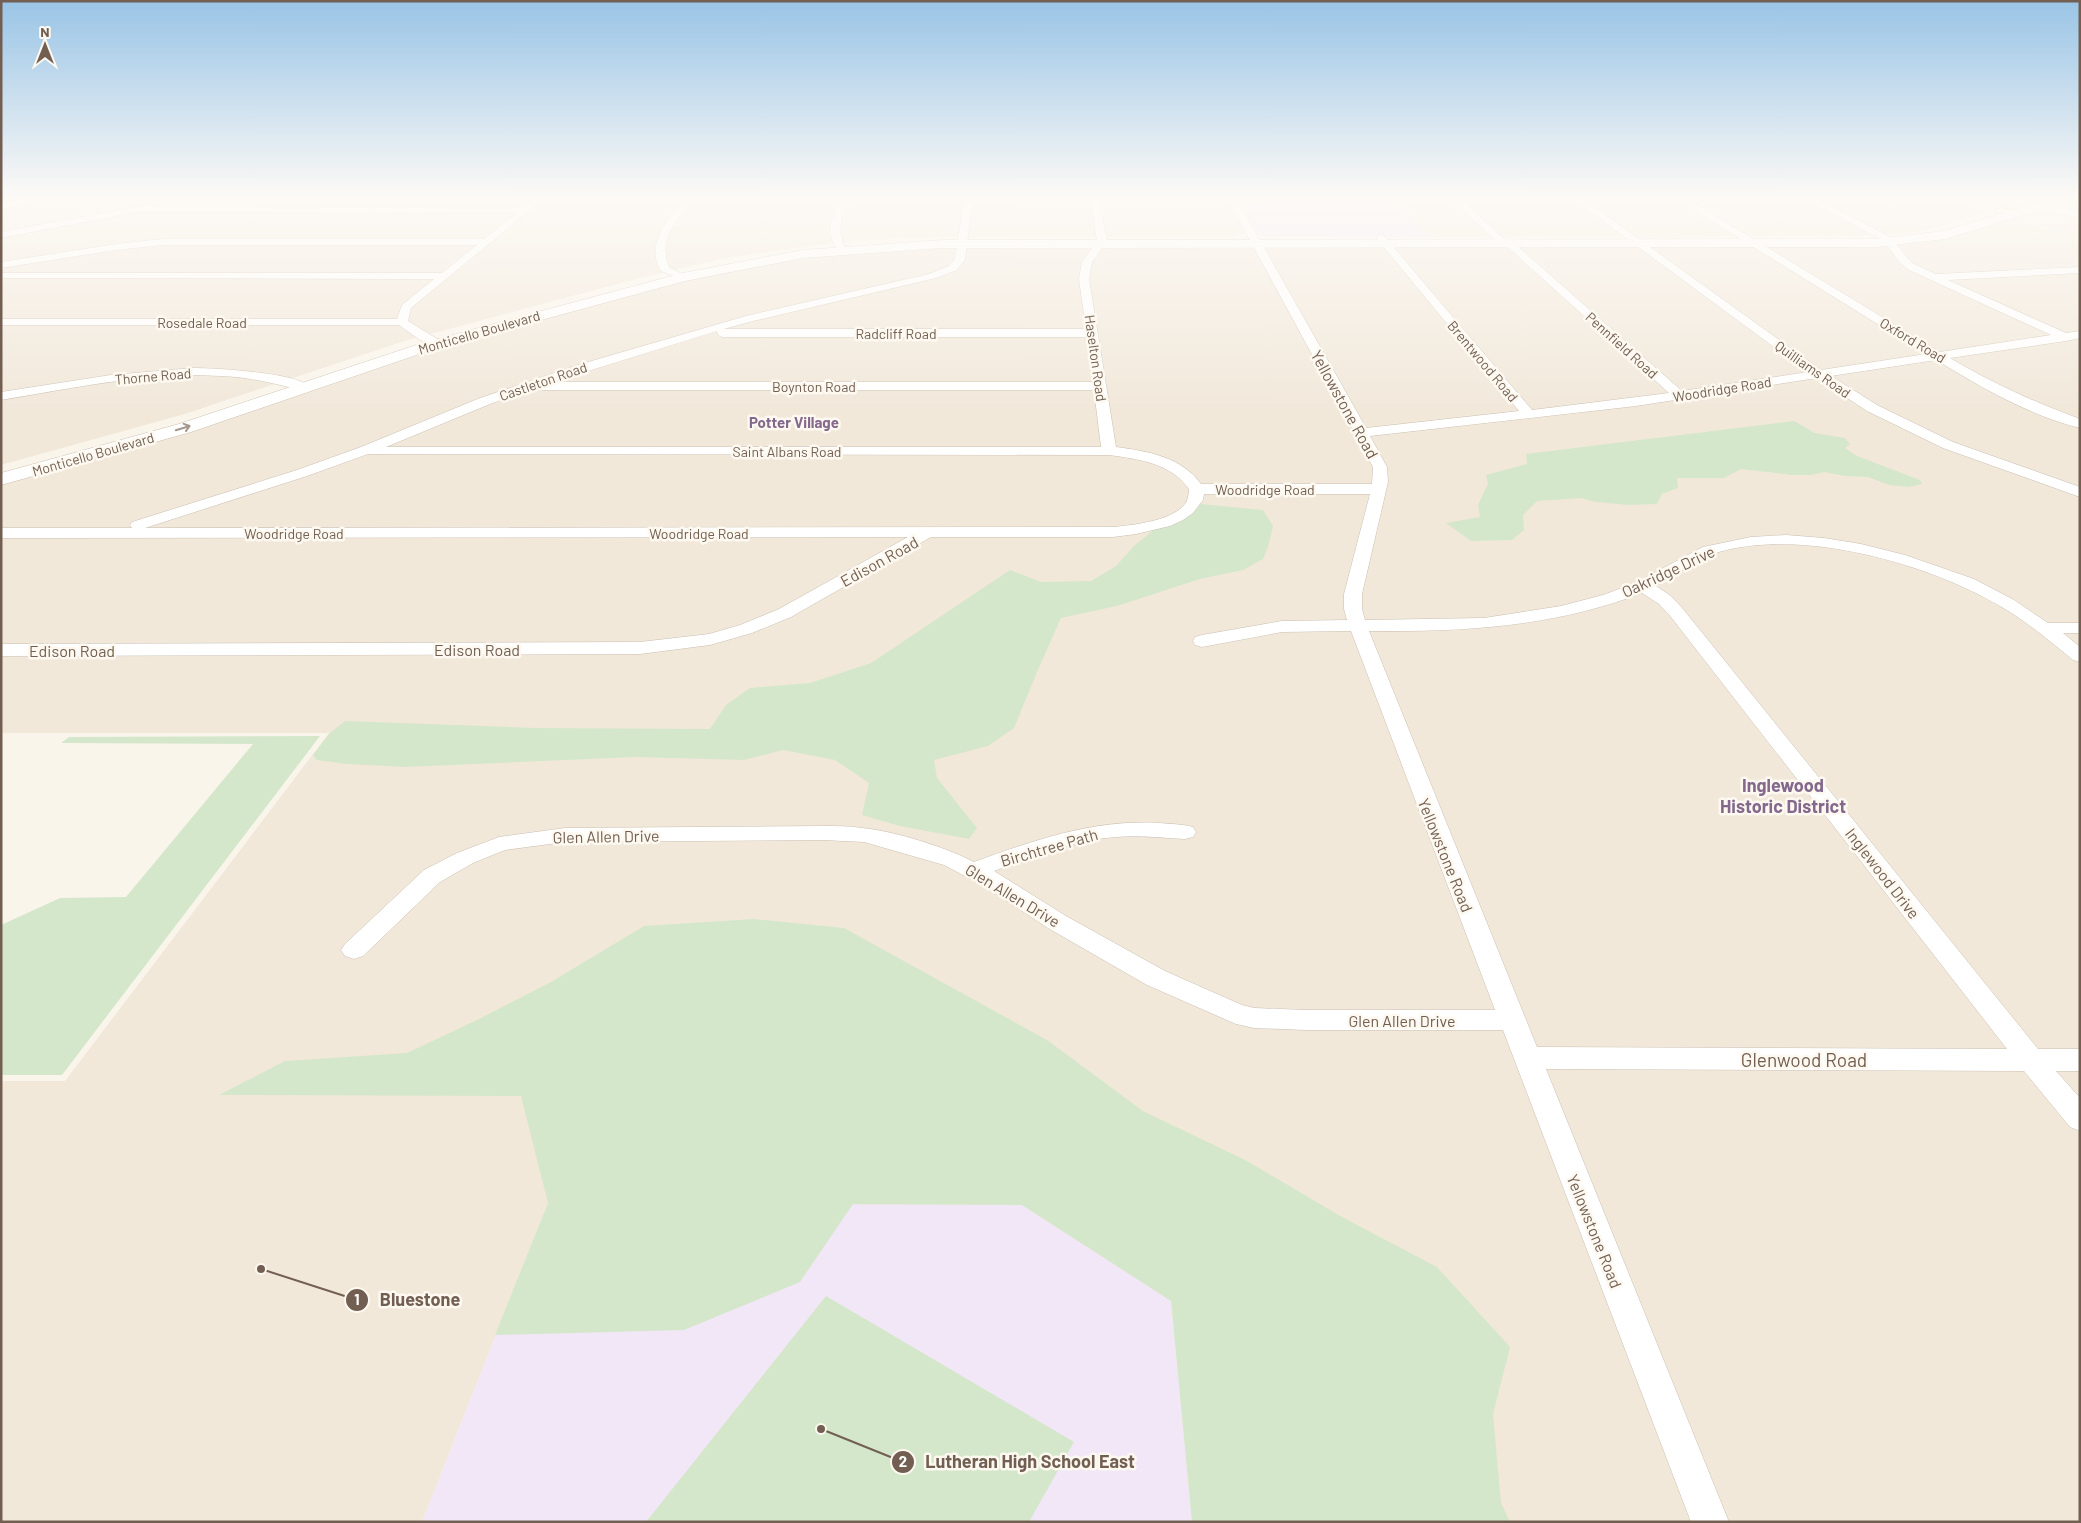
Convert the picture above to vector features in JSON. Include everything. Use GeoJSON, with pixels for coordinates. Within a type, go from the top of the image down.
{"type":"FeatureCollection","features":[{"type":"Feature","properties":{"kind":"main road","name":"Monticello Boulevard"},"geometry":{"type":"LineString","coordinates":[[1,468],[142,430],[424,337],[677,275],[721,267]]}},
{"type":"Feature","properties":{"kind":"main road","name":"Monticello Boulevard"},"geometry":{"type":"LineString","coordinates":[[1,479],[185,428],[438,343],[677,275]]}},
{"type":"Feature","properties":{"kind":"street"},"geometry":{"type":"LineString","coordinates":[[438,343],[424,337],[402,322],[406,306],[455,267]]}},
{"type":"Feature","properties":{"kind":"street"},"geometry":{"type":"LineString","coordinates":[[664,267],[677,275]]}},
{"type":"Feature","properties":{"kind":"street","name":"Castleton Road"},"geometry":{"type":"LineString","coordinates":[[113,532],[195,508],[366,450],[528,385],[700,333],[803,305],[932,276],[953,267]]}},
{"type":"Feature","properties":{"kind":"street","name":"Haselton Road"},"geometry":{"type":"LineString","coordinates":[[1086,267],[1084,276],[1109,451]]}},
{"type":"Feature","properties":{"kind":"street","name":"Yellowstone Road"},"geometry":{"type":"LineString","coordinates":[[1270,267],[1380,466],[1381,474],[1354,594],[1353,609],[1512,1020],[1710,1522]]}},
{"type":"Feature","properties":{"kind":"street","name":"Brentwood Road"},"geometry":{"type":"LineString","coordinates":[[1406,267],[1528,414]]}},
{"type":"Feature","properties":{"kind":"street","name":"Pennfield Road"},"geometry":{"type":"LineString","coordinates":[[1534,267],[1679,395]]}},
{"type":"Feature","properties":{"kind":"street","name":"Quilliams Road"},"geometry":{"type":"LineString","coordinates":[[1670,267],[1819,374],[1872,408],[1922,433],[1983,459],[2080,492]]}},
{"type":"Feature","properties":{"kind":"street","name":"Oxford Road"},"geometry":{"type":"LineString","coordinates":[[1791,267],[1998,391],[2080,424]]}},
{"type":"Feature","properties":{"kind":"street"},"geometry":{"type":"LineString","coordinates":[[1913,267],[1933,278],[2080,343]]}},
{"type":"Feature","properties":{"kind":"street"},"geometry":{"type":"LineString","coordinates":[[1933,278],[2080,270]]}},
{"type":"Feature","properties":{"kind":"street"},"geometry":{"type":"LineString","coordinates":[[1,275],[443,276]]}},
{"type":"Feature","properties":{"kind":"street","name":"Rosedale Road"},"geometry":{"type":"LineString","coordinates":[[1,322],[402,322]]}},
{"type":"Feature","properties":{"kind":"street","name":"Radcliff Road"},"geometry":{"type":"LineString","coordinates":[[700,333],[1092,333]]}},
{"type":"Feature","properties":{"kind":"street","name":"Woodridge Road"},"geometry":{"type":"LineString","coordinates":[[1362,433],[1679,395],[2080,334]]}},
{"type":"Feature","properties":{"kind":"street","name":"Thorne Road"},"geometry":{"type":"LineString","coordinates":[[1,396],[120,378],[177,372],[237,373],[304,387]]}},
{"type":"Feature","properties":{"kind":"street","name":"Boynton Road"},"geometry":{"type":"LineString","coordinates":[[528,385],[1100,386]]}},
{"type":"Feature","properties":{"kind":"street","name":"Saint Albans Road"},"geometry":{"type":"LineString","coordinates":[[366,450],[416,452],[1109,451],[1146,457],[1170,466],[1186,476],[1197,489]]}},
{"type":"Feature","properties":{"kind":"street","name":"Woodridge Road"},"geometry":{"type":"LineString","coordinates":[[1,533],[1080,533],[1138,529],[1164,522],[1182,514],[1195,501],[1197,489],[1378,489]]}},
{"type":"Feature","properties":{"kind":"street","name":"Edison Road"},"geometry":{"type":"LineString","coordinates":[[1,650],[640,648],[678,645],[746,629],[785,614],[928,533]]}},
{"type":"Feature","properties":{"kind":"street","name":"Oakridge Drive"},"geometry":{"type":"LineString","coordinates":[[1202,641],[1279,628],[1458,625],[1511,620],[1586,604],[1643,586],[1690,559],[1719,547],[1765,541],[1815,543],[1890,556],[1949,574],[1998,597],[2044,628],[2080,656]]}},
{"type":"Feature","properties":{"kind":"street","name":"Inglewood Drive"},"geometry":{"type":"LineString","coordinates":[[1643,586],[1666,600],[1677,613],[2031,1060],[2080,1119]]}},
{"type":"Feature","properties":{"kind":"street"},"geometry":{"type":"LineString","coordinates":[[2044,628],[2080,628]]}},
{"type":"Feature","properties":{"kind":"street","name":"Birchtree Path"},"geometry":{"type":"LineString","coordinates":[[974,870],[1046,845],[1106,831],[1186,832]]}},
{"type":"Feature","properties":{"kind":"street","name":"Glen Allen Drive"},"geometry":{"type":"LineString","coordinates":[[354,950],[432,876],[465,858],[499,844],[565,835],[864,835],[898,842],[952,860],[974,870],[1057,922],[1156,978],[1236,1014],[1254,1018],[1306,1020],[1512,1020]]}},
{"type":"Feature","properties":{"kind":"street","name":"Glenwood Road"},"geometry":{"type":"LineString","coordinates":[[1527,1058],[2080,1060]]}},
{"type":"Feature","properties":{"kind":"shaded area"},"geometry":{"type":"Polygon","coordinates":[[[1,267],[687,267],[404,341],[185,414],[1,465],[1,267]]]}},
{"type":"Feature","properties":{"kind":"shaded area"},"geometry":{"type":"Polygon","coordinates":[[[737,267],[2080,267],[2080,1522],[1192,1522],[1171,1301],[548,1203],[422,1522],[1,1522],[1,1081],[65,1081],[329,733],[1,733],[1,482],[391,360],[692,276],[737,267]]]}},
{"type":"Feature","properties":{"kind":"shaded area"},"geometry":{"type":"Polygon","coordinates":[[[548,1203],[1022,1205],[1171,1301],[1192,1522],[422,1522],[548,1203]]]}},
{"type":"Feature","properties":{"kind":"green space"},"geometry":{"type":"Polygon","coordinates":[[[1794,421],[1815,433],[1845,438],[1850,444],[1845,448],[1857,456],[1920,480],[1922,484],[1909,487],[1889,485],[1868,477],[1845,476],[1824,472],[1812,475],[1792,475],[1741,469],[1724,478],[1677,478],[1678,488],[1662,494],[1657,504],[1629,505],[1596,502],[1581,498],[1537,501],[1523,515],[1524,530],[1512,540],[1471,541],[1446,523],[1480,517],[1478,505],[1488,484],[1486,475],[1527,464],[1526,454],[1794,421]]]}},
{"type":"Feature","properties":{"kind":"green space"},"geometry":{"type":"Polygon","coordinates":[[[1200,504],[1263,510],[1273,526],[1263,559],[1243,570],[1200,579],[1117,606],[1061,618],[1014,728],[988,746],[934,760],[937,778],[977,828],[969,839],[900,826],[862,815],[869,783],[835,760],[783,750],[744,760],[636,757],[406,767],[347,764],[317,760],[313,755],[330,733],[345,721],[537,728],[710,729],[726,705],[750,688],[810,683],[871,663],[1010,570],[1041,582],[1091,581],[1116,566],[1135,545],[1155,529],[1180,522],[1200,504]]]}},
{"type":"Feature","properties":{"kind":"green space"},"geometry":{"type":"Polygon","coordinates":[[[320,736],[62,1075],[1,1075],[1,925],[60,898],[126,897],[253,744],[61,743],[69,737],[320,736]]]}},
{"type":"Feature","properties":{"kind":"green space"},"geometry":{"type":"Polygon","coordinates":[[[754,919],[844,928],[1047,1040],[1143,1111],[1247,1161],[1342,1217],[1437,1267],[1510,1347],[1493,1414],[1501,1503],[1510,1522],[1192,1522],[1171,1301],[1022,1205],[853,1204],[800,1282],[684,1330],[495,1335],[548,1203],[521,1096],[219,1095],[285,1061],[407,1053],[551,982],[644,926],[754,919]]]}},
{"type":"Feature","properties":{"kind":"green space"},"geometry":{"type":"Polygon","coordinates":[[[826,1296],[1074,1442],[1029,1522],[646,1522],[826,1296]]]}},
{"type":"Feature","properties":{"kind":"place","name":"Bluestone"},"geometry":{"type":"Point","coordinates":[261,1269]}},
{"type":"Feature","properties":{"kind":"place","name":"Lutheran High School East"},"geometry":{"type":"Point","coordinates":[821,1429]}},
{"type":"Feature","properties":{"kind":"district","name":"Potter Village"},"geometry":{"type":"Point","coordinates":[794,422]}},
{"type":"Feature","properties":{"kind":"district","name":"Inglewood Historic District"},"geometry":{"type":"Point","coordinates":[1783,795]}}]}
